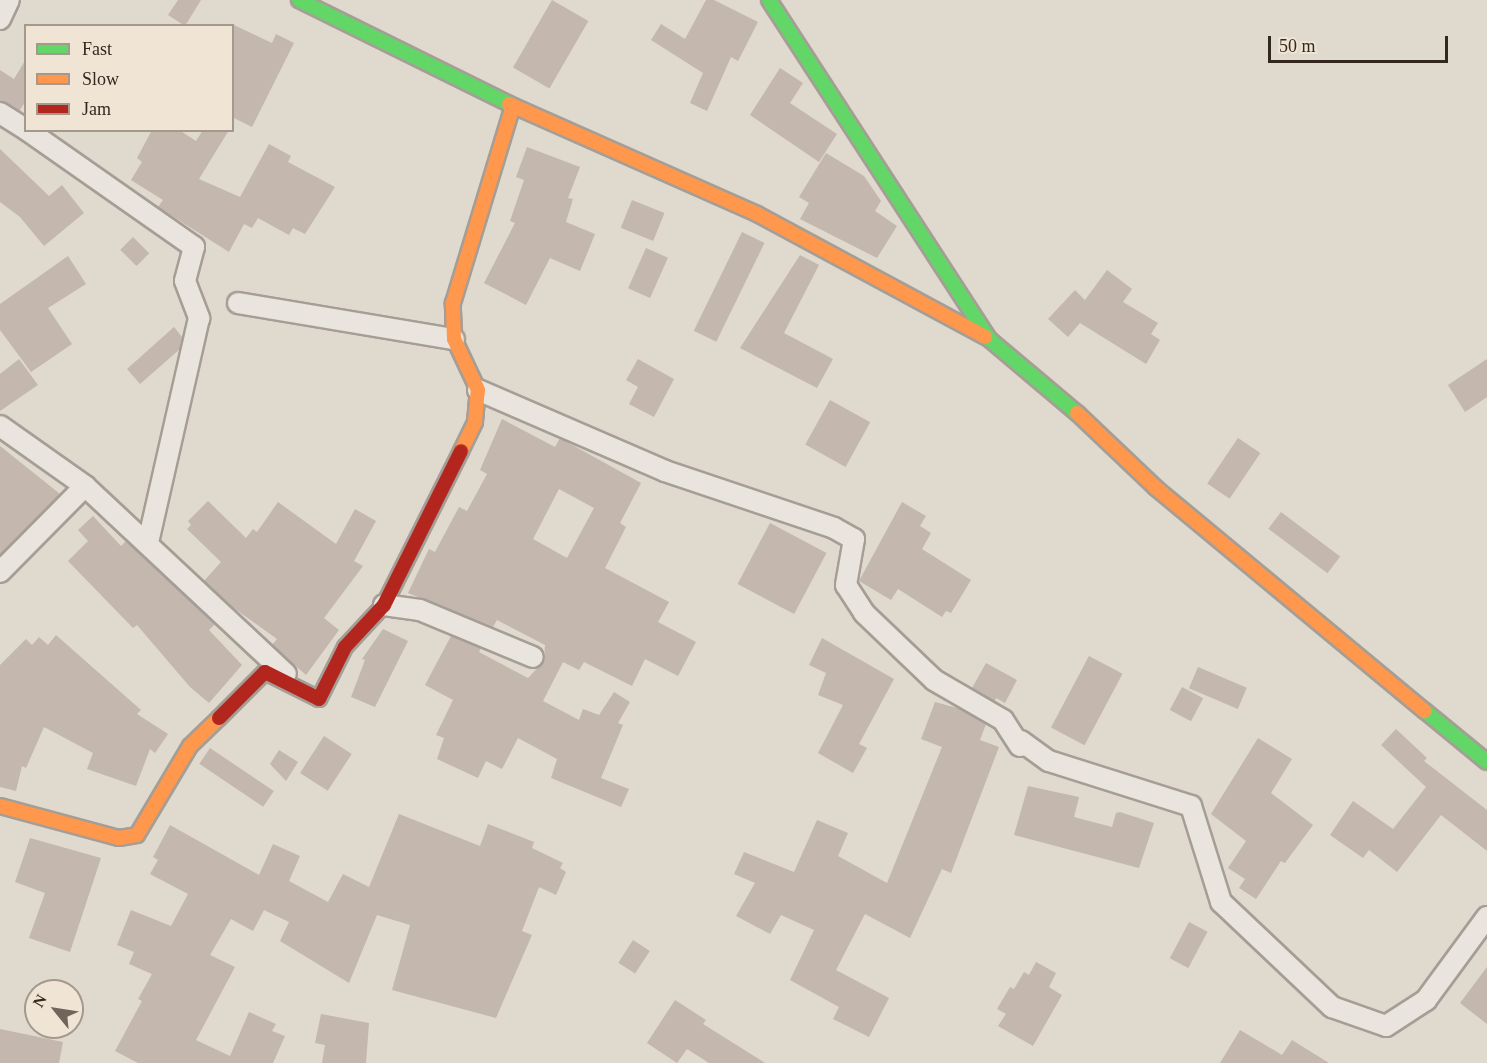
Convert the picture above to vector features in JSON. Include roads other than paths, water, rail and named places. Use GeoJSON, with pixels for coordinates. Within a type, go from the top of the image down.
{"type":"FeatureCollection","features":[{"type":"Feature","properties":{"kind":"street"},"geometry":{"type":"LineString","coordinates":[[0,19],[9,0]]}},
{"type":"Feature","properties":{"kind":"street"},"geometry":{"type":"LineString","coordinates":[[299,0],[330,8],[513,106],[757,214],[989,339],[1044,382],[1156,488],[1487,762]]}},
{"type":"Feature","properties":{"kind":"street"},"geometry":{"type":"LineString","coordinates":[[769,0],[989,339]]}},
{"type":"Feature","properties":{"kind":"street"},"geometry":{"type":"LineString","coordinates":[[319,699],[345,647],[384,605],[475,422],[478,390],[454,339],[453,303],[513,106]]}},
{"type":"Feature","properties":{"kind":"street"},"geometry":{"type":"LineString","coordinates":[[0,113],[24,129]]}},
{"type":"Feature","properties":{"kind":"street"},"geometry":{"type":"LineString","coordinates":[[29,132],[194,247],[185,281],[199,318],[148,543]]}},
{"type":"Feature","properties":{"kind":"street"},"geometry":{"type":"LineString","coordinates":[[238,303],[454,339]]}},
{"type":"Feature","properties":{"kind":"street"},"geometry":{"type":"LineString","coordinates":[[478,390],[665,471],[834,528],[854,538],[846,585],[864,613],[934,680],[1003,720],[1021,743],[1049,761],[1191,806],[1221,902],[1332,1007],[1386,1026],[1426,1000],[1487,917]]}},
{"type":"Feature","properties":{"kind":"street"},"geometry":{"type":"LineString","coordinates":[[0,426],[85,486],[148,543],[266,660],[319,699]]}},
{"type":"Feature","properties":{"kind":"street"},"geometry":{"type":"LineString","coordinates":[[0,572],[85,486]]}},
{"type":"Feature","properties":{"kind":"street"},"geometry":{"type":"LineString","coordinates":[[384,605],[420,610],[533,657]]}},
{"type":"Feature","properties":{"kind":"street"},"geometry":{"type":"LineString","coordinates":[[0,806],[78,824],[119,838],[137,835],[190,746],[265,672],[319,699]]}}]}
